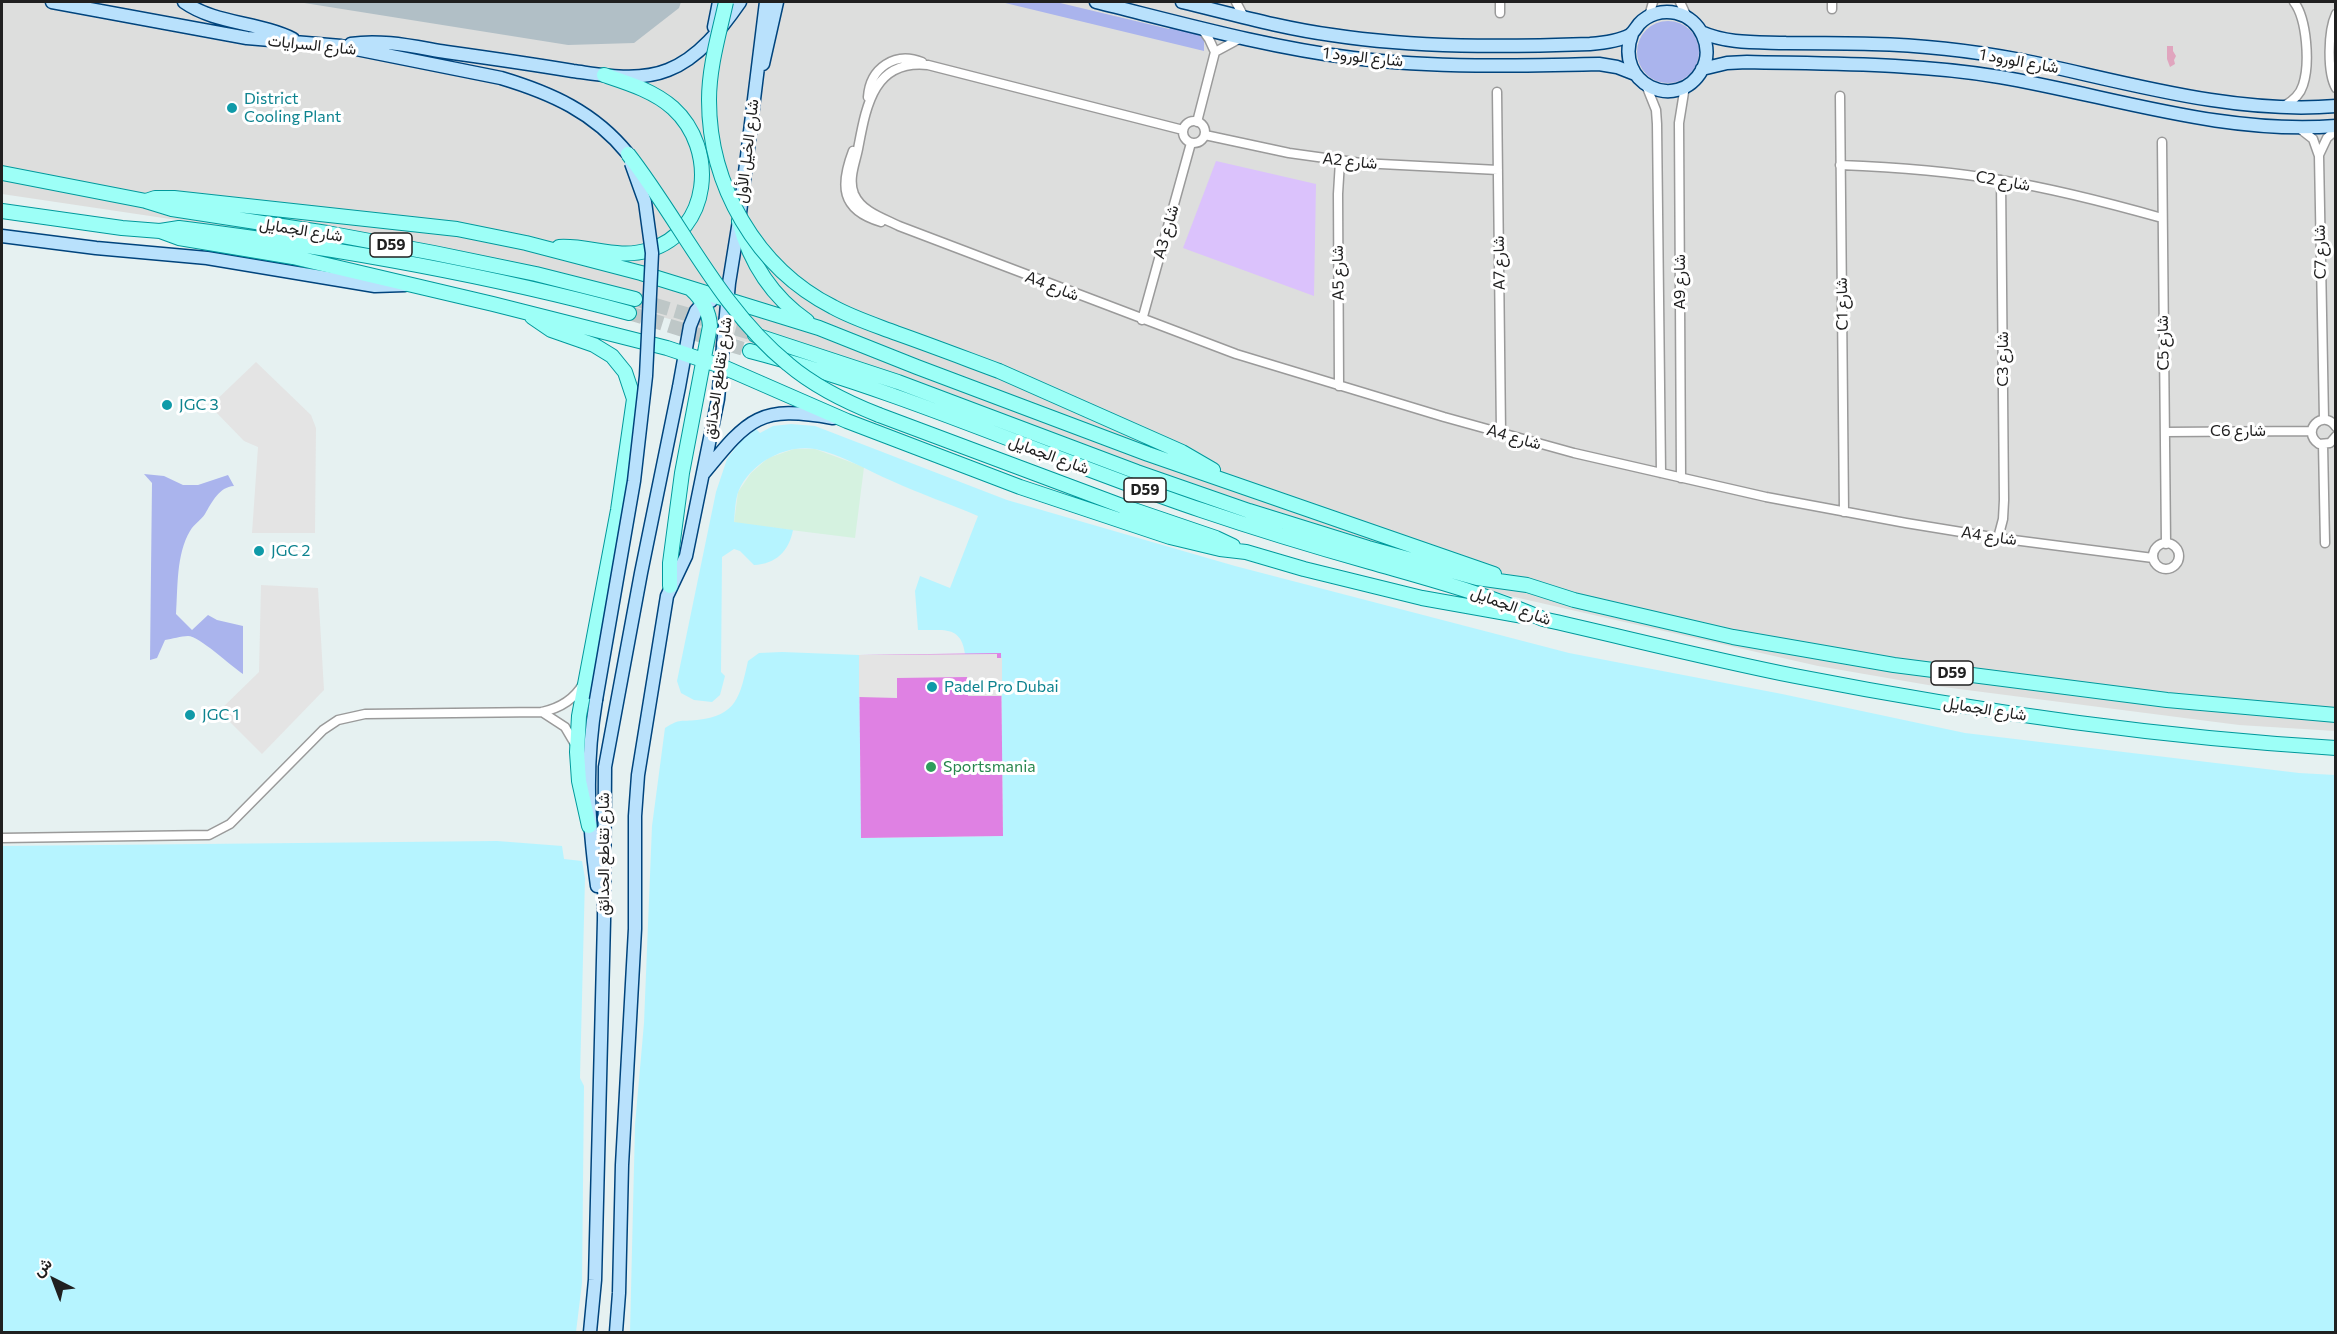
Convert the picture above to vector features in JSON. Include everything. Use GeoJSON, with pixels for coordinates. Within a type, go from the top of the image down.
{"type":"FeatureCollection","features":[{"type":"Feature","properties":{"kind":"main road","name":"شارع السرايات"},"geometry":{"type":"LineString","coordinates":[[52,2],[247,38],[341,46],[501,78],[568,103],[604,128],[627,154]]}},
{"type":"Feature","properties":{"kind":"main road"},"geometry":{"type":"LineString","coordinates":[[184,2],[208,14],[268,28],[298,42]]}},
{"type":"Feature","properties":{"kind":"main road"},"geometry":{"type":"LineString","coordinates":[[712,37],[719,2]]}},
{"type":"Feature","properties":{"kind":"main road"},"geometry":{"type":"LineString","coordinates":[[726,2],[712,67],[709,99],[711,132],[719,171],[744,226],[783,273],[832,307],[999,370],[1182,452],[1227,480]]}},
{"type":"Feature","properties":{"kind":"main road"},"geometry":{"type":"LineString","coordinates":[[341,46],[367,43],[394,44],[604,75],[651,75],[685,62],[712,37],[740,2]]}},
{"type":"Feature","properties":{"kind":"main road","name":"شارع الخيل الأول"},"geometry":{"type":"LineString","coordinates":[[728,300],[766,2]]}},
{"type":"Feature","properties":{"kind":"main road"},"geometry":{"type":"LineString","coordinates":[[755,82],[769,46],[777,2]]}},
{"type":"Feature","properties":{"kind":"main road","name":"شارع الورود 1"},"geometry":{"type":"LineString","coordinates":[[1096,2],[1241,38],[1320,53],[1399,62],[1477,65],[1599,64],[1617,67],[1635,75],[1646,85]]}},
{"type":"Feature","properties":{"kind":"main road","name":"شارع الورود 1"},"geometry":{"type":"LineString","coordinates":[[1182,2],[1215,5],[1244,17],[1332,35],[1427,44],[1590,44],[1632,34]]}},
{"type":"Feature","properties":{"kind":"main road"},"geometry":{"type":"LineString","coordinates":[[1635,75],[1628,55],[1632,34],[1639,24],[1649,16],[1669,12],[1687,18]]}},
{"type":"Feature","properties":{"kind":"main road","name":"شارع الورود 1"},"geometry":{"type":"LineString","coordinates":[[1687,18],[1701,32],[1735,42],[1873,44],[1963,51],[2019,60],[2187,95],[2284,106],[2336,106]]}},
{"type":"Feature","properties":{"kind":"main road"},"geometry":{"type":"LineString","coordinates":[[1646,85],[1662,91],[1678,90],[1698,76],[1707,54],[1701,32]]}},
{"type":"Feature","properties":{"kind":"main road","name":"شارع الورود 1"},"geometry":{"type":"LineString","coordinates":[[1702,69],[1727,63],[1747,62],[1870,64],[1938,69],[2020,81],[2195,117],[2241,123],[2336,128]]}},
{"type":"Feature","properties":{"kind":"main road"},"geometry":{"type":"LineString","coordinates":[[549,249],[576,247],[628,254],[650,250],[670,239],[686,223],[698,201],[704,176],[701,151],[690,128],[674,109],[654,94],[604,75]]}},
{"type":"Feature","properties":{"kind":"main road"},"geometry":{"type":"LineString","coordinates":[[627,154],[721,290],[748,325],[786,363],[807,379],[846,401],[879,415],[1216,538],[1246,552]]}},
{"type":"Feature","properties":{"kind":"main road"},"geometry":{"type":"LineString","coordinates":[[589,826],[588,763],[596,700],[642,430],[651,305],[650,227],[645,202],[627,154]]}},
{"type":"Feature","properties":{"kind":"main road","name":"شارع الجمايل"},"geometry":{"type":"LineString","coordinates":[[2,173],[146,201],[172,209],[327,233],[434,253],[536,274],[635,299]]}},
{"type":"Feature","properties":{"kind":"main road"},"geometry":{"type":"LineString","coordinates":[[146,201],[174,198],[433,226],[503,238],[549,249],[687,287],[819,328],[1138,450],[1527,585]]}},
{"type":"Feature","properties":{"kind":"main road","name":"شارع الجمايل"},"geometry":{"type":"LineString","coordinates":[[2,212],[84,224],[160,231],[178,228],[351,252],[479,277],[629,313]]}},
{"type":"Feature","properties":{"kind":"main road"},"geometry":{"type":"LineString","coordinates":[[739,221],[744,241],[762,278],[788,306],[819,328]]}},
{"type":"Feature","properties":{"kind":"main road"},"geometry":{"type":"LineString","coordinates":[[160,231],[179,238],[292,258],[525,312],[686,354],[721,366],[847,421],[1074,506],[1195,544],[1246,552],[1353,582],[1422,598],[1542,619]]}},
{"type":"Feature","properties":{"kind":"main road"},"geometry":{"type":"LineString","coordinates":[[2,236],[230,261],[375,286],[405,285]]}},
{"type":"Feature","properties":{"kind":"main road"},"geometry":{"type":"LineString","coordinates":[[670,586],[670,563],[682,473],[710,326],[704,303],[687,287]]}},
{"type":"Feature","properties":{"kind":"main road","name":"شارع تقاطع الحدائق"},"geometry":{"type":"LineString","coordinates":[[590,1332],[595,1280],[604,920],[603,807],[608,747],[691,321],[696,311],[704,303],[728,300],[718,399],[686,556],[682,568],[670,586],[654,670],[636,796],[635,929],[622,1166],[616,1332]]}},
{"type":"Feature","properties":{"kind":"main road"},"geometry":{"type":"LineString","coordinates":[[525,312],[551,330],[594,345],[612,356],[625,372],[634,399],[618,510],[579,716],[577,752],[581,796],[589,826],[604,920]]}},
{"type":"Feature","properties":{"kind":"main road","name":"شارع الجمايل"},"geometry":{"type":"LineString","coordinates":[[754,334],[898,382],[1137,472],[1249,511],[1428,565],[1501,583],[1527,585],[1574,600],[1687,627],[1813,652],[1894,665],[2167,700],[2336,715]]}},
{"type":"Feature","properties":{"kind":"main road","name":"شارع الجمايل"},"geometry":{"type":"LineString","coordinates":[[750,351],[863,385],[1200,510],[1323,549],[1469,590],[1507,603],[1542,619],[1794,676],[1990,710],[2187,736],[2336,748]]}},
{"type":"Feature","properties":{"kind":"main road"},"geometry":{"type":"LineString","coordinates":[[703,474],[736,435],[755,421],[768,416],[796,412],[847,421]]}},
{"type":"Feature","properties":{"kind":"street"},"geometry":{"type":"LineString","coordinates":[[1236,2],[1244,17]]}},
{"type":"Feature","properties":{"kind":"street"},"geometry":{"type":"LineString","coordinates":[[1500,2],[1500,13]]}},
{"type":"Feature","properties":{"kind":"street"},"geometry":{"type":"LineString","coordinates":[[1649,16],[1653,2]]}},
{"type":"Feature","properties":{"kind":"street"},"geometry":{"type":"LineString","coordinates":[[1680,2],[1687,18]]}},
{"type":"Feature","properties":{"kind":"street"},"geometry":{"type":"LineString","coordinates":[[2284,106],[2300,92],[2306,75],[2305,26],[2302,14],[2294,2]]}},
{"type":"Feature","properties":{"kind":"street"},"geometry":{"type":"LineString","coordinates":[[2336,14],[2330,35],[2331,75],[2336,88]]}},
{"type":"Feature","properties":{"kind":"street"},"geometry":{"type":"LineString","coordinates":[[1197,122],[1215,52],[1201,28]]}},
{"type":"Feature","properties":{"kind":"street"},"geometry":{"type":"LineString","coordinates":[[1215,52],[1241,38]]}},
{"type":"Feature","properties":{"kind":"street","name":"A4 شارع"},"geometry":{"type":"LineString","coordinates":[[1183,129],[902,58],[885,64],[869,86],[869,104],[848,163],[844,184],[845,194],[856,211],[876,221],[898,226],[1142,320],[1236,354],[1501,433],[1585,456],[1844,512],[1998,538],[2153,558]]}},
{"type":"Feature","properties":{"kind":"street","name":"A9 شارع"},"geometry":{"type":"LineString","coordinates":[[1646,85],[1656,110],[1657,124],[1661,473]]}},
{"type":"Feature","properties":{"kind":"street","name":"A9 شارع"},"geometry":{"type":"LineString","coordinates":[[1682,478],[1679,123],[1685,86]]}},
{"type":"Feature","properties":{"kind":"street","name":"A7 شارع"},"geometry":{"type":"LineString","coordinates":[[1497,92],[1501,433]]}},
{"type":"Feature","properties":{"kind":"street","name":"C1 شارع"},"geometry":{"type":"LineString","coordinates":[[1840,96],[1844,512]]}},
{"type":"Feature","properties":{"kind":"street"},"geometry":{"type":"LineString","coordinates":[[1197,122],[1204,127],[1205,135],[1200,142],[1191,143],[1184,138],[1183,129],[1188,123],[1197,122]]}},
{"type":"Feature","properties":{"kind":"street"},"geometry":{"type":"LineString","coordinates":[[2295,126],[2313,139],[2319,156]]}},
{"type":"Feature","properties":{"kind":"street"},"geometry":{"type":"LineString","coordinates":[[2319,156],[2327,138],[2336,128]]}},
{"type":"Feature","properties":{"kind":"street","name":"A2 شارع"},"geometry":{"type":"LineString","coordinates":[[1205,135],[1272,150],[1340,161],[1498,170]]}},
{"type":"Feature","properties":{"kind":"street","name":"C5 شارع"},"geometry":{"type":"LineString","coordinates":[[2162,142],[2166,544]]}},
{"type":"Feature","properties":{"kind":"street","name":"A3 شارع"},"geometry":{"type":"LineString","coordinates":[[1142,320],[1191,143]]}},
{"type":"Feature","properties":{"kind":"street","name":"C7 شارع"},"geometry":{"type":"LineString","coordinates":[[2319,156],[2324,419]]}},
{"type":"Feature","properties":{"kind":"street","name":"A5 شارع"},"geometry":{"type":"LineString","coordinates":[[1339,386],[1338,195],[1340,161]]}},
{"type":"Feature","properties":{"kind":"street","name":"C2 شارع"},"geometry":{"type":"LineString","coordinates":[[1840,165],[1937,171],[2001,180],[2087,198],[2162,218]]}},
{"type":"Feature","properties":{"kind":"street","name":"C3 شارع"},"geometry":{"type":"LineString","coordinates":[[1998,538],[2003,519],[2004,500],[2001,180]]}},
{"type":"Feature","properties":{"kind":"street"},"geometry":{"type":"LineString","coordinates":[[2323,446],[2315,441],[2311,431],[2314,423],[2324,419],[2336,427]]}},
{"type":"Feature","properties":{"kind":"street","name":"C6 شارع"},"geometry":{"type":"LineString","coordinates":[[2165,432],[2311,431]]}},
{"type":"Feature","properties":{"kind":"street"},"geometry":{"type":"LineString","coordinates":[[2323,446],[2336,436]]}},
{"type":"Feature","properties":{"kind":"street"},"geometry":{"type":"LineString","coordinates":[[2323,446],[2325,543]]}},
{"type":"Feature","properties":{"kind":"street"},"geometry":{"type":"LineString","coordinates":[[2166,544],[2178,552],[2178,561],[2169,569],[2161,568],[2153,558],[2156,548],[2166,544]]}},
{"type":"Feature","properties":{"kind":"street"},"geometry":{"type":"LineString","coordinates":[[2,838],[209,835],[230,824],[323,730],[338,720],[365,714],[542,712],[563,705],[572,698],[585,680]]}},
{"type":"Feature","properties":{"kind":"street"},"geometry":{"type":"LineString","coordinates":[[542,712],[565,727],[577,752]]}},
{"type":"Feature","properties":{"kind":"shaded area"},"geometry":{"type":"Polygon","coordinates":[[[2,2],[2335,2],[2335,731],[2239,725],[1928,685],[1818,666],[1510,596],[1251,520],[933,402],[783,353],[619,304],[379,250],[2,194],[2,2]]]}},
{"type":"Feature","properties":{"kind":"shaded area"},"geometry":{"type":"Polygon","coordinates":[[[298,2],[681,2],[679,8],[634,43],[568,45],[298,2]]]}},
{"type":"Feature","properties":{"kind":"shaded area"},"geometry":{"type":"Polygon","coordinates":[[[1001,2],[1056,2],[1169,29],[1172,27],[1195,32],[1204,39],[1204,51],[1001,2]]]}},
{"type":"Feature","properties":{"kind":"shaded area"},"geometry":{"type":"Polygon","coordinates":[[[1668,21],[1680,23],[1690,30],[1697,40],[1699,52],[1697,64],[1690,74],[1680,81],[1668,83],[1656,81],[1646,74],[1639,64],[1637,52],[1639,40],[1646,30],[1656,23],[1668,21]]]}},
{"type":"Feature","properties":{"kind":"shaded area"},"geometry":{"type":"Polygon","coordinates":[[[2167,46],[2173,46],[2176,56],[2175,64],[2170,67],[2167,59],[2167,46]]]}},
{"type":"Feature","properties":{"kind":"shaded area"},"geometry":{"type":"Polygon","coordinates":[[[1216,161],[1316,184],[1314,296],[1183,248],[1216,161]]]}},
{"type":"Feature","properties":{"kind":"shaded area"},"geometry":{"type":"Polygon","coordinates":[[[256,362],[311,415],[316,428],[315,533],[252,533],[258,447],[244,441],[210,406],[256,362]]]}},
{"type":"Feature","properties":{"kind":"shaded area"},"geometry":{"type":"Polygon","coordinates":[[[794,449],[815,449],[864,467],[855,538],[734,523],[738,492],[751,473],[768,458],[794,449]]]}},
{"type":"Feature","properties":{"kind":"shaded area"},"geometry":{"type":"Polygon","coordinates":[[[144,474],[164,476],[183,485],[198,485],[228,475],[234,486],[224,489],[216,496],[185,540],[179,571],[176,614],[192,630],[208,615],[217,620],[243,626],[243,674],[207,646],[188,636],[165,640],[157,658],[150,660],[152,483],[144,474]]]}},
{"type":"Feature","properties":{"kind":"shaded area"},"geometry":{"type":"Polygon","coordinates":[[[261,585],[318,588],[324,690],[262,754],[219,711],[259,672],[261,585]]]}},
{"type":"Feature","properties":{"kind":"shaded area","name":"Sportsmania"},"geometry":{"type":"Polygon","coordinates":[[[1001,653],[1003,836],[861,838],[859,655],[1001,653]]]}},
{"type":"Feature","properties":{"kind":"shaded area"},"geometry":{"type":"Polygon","coordinates":[[[997,654],[997,658],[1002,658],[1002,696],[968,696],[967,677],[897,678],[897,698],[859,697],[859,655],[997,654]]]}},
{"type":"Feature","properties":{"kind":"sand"},"geometry":{"type":"Polygon","coordinates":[[[791,424],[815,426],[1007,500],[1235,566],[1569,653],[1782,694],[1965,733],[2299,773],[2335,775],[2335,1332],[630,1332],[635,1125],[644,1023],[652,826],[665,728],[678,722],[710,718],[729,709],[739,694],[748,661],[759,653],[859,655],[861,838],[1003,836],[1001,654],[965,654],[963,644],[955,633],[942,630],[918,630],[915,591],[920,576],[950,588],[978,516],[825,451],[804,448],[770,457],[744,480],[736,502],[734,522],[793,530],[791,537],[785,550],[769,562],[754,565],[740,551],[734,549],[722,557],[721,672],[725,676],[720,695],[712,702],[694,700],[681,693],[677,681],[716,492],[727,459],[740,442],[756,429],[760,433],[773,426],[791,424]]]}},
{"type":"Feature","properties":{"kind":"sand"},"geometry":{"type":"Polygon","coordinates":[[[497,841],[562,846],[564,859],[582,861],[585,878],[580,1078],[584,1086],[582,1283],[576,1332],[2,1332],[2,846],[497,841]]]}},
{"type":"Feature","properties":{"kind":"tunnel"},"geometry":{"type":"LineString","coordinates":[[635,299],[754,334]]}},
{"type":"Feature","properties":{"kind":"tunnel"},"geometry":{"type":"LineString","coordinates":[[629,313],[750,351]]}},
{"type":"Feature","properties":{"kind":"place","name":"District Cooling Plant"},"geometry":{"type":"Point","coordinates":[232,108]}},
{"type":"Feature","properties":{"kind":"place","name":"JGC 3"},"geometry":{"type":"Point","coordinates":[167,405]}},
{"type":"Feature","properties":{"kind":"place","name":"JGC 2"},"geometry":{"type":"Point","coordinates":[259,551]}},
{"type":"Feature","properties":{"kind":"place","name":"Padel Pro Dubai"},"geometry":{"type":"Point","coordinates":[932,687]}},
{"type":"Feature","properties":{"kind":"place","name":"JGC 1"},"geometry":{"type":"Point","coordinates":[190,715]}},
{"type":"Feature","properties":{"kind":"place","name":"Sportsmania"},"geometry":{"type":"Point","coordinates":[931,767]}}]}
